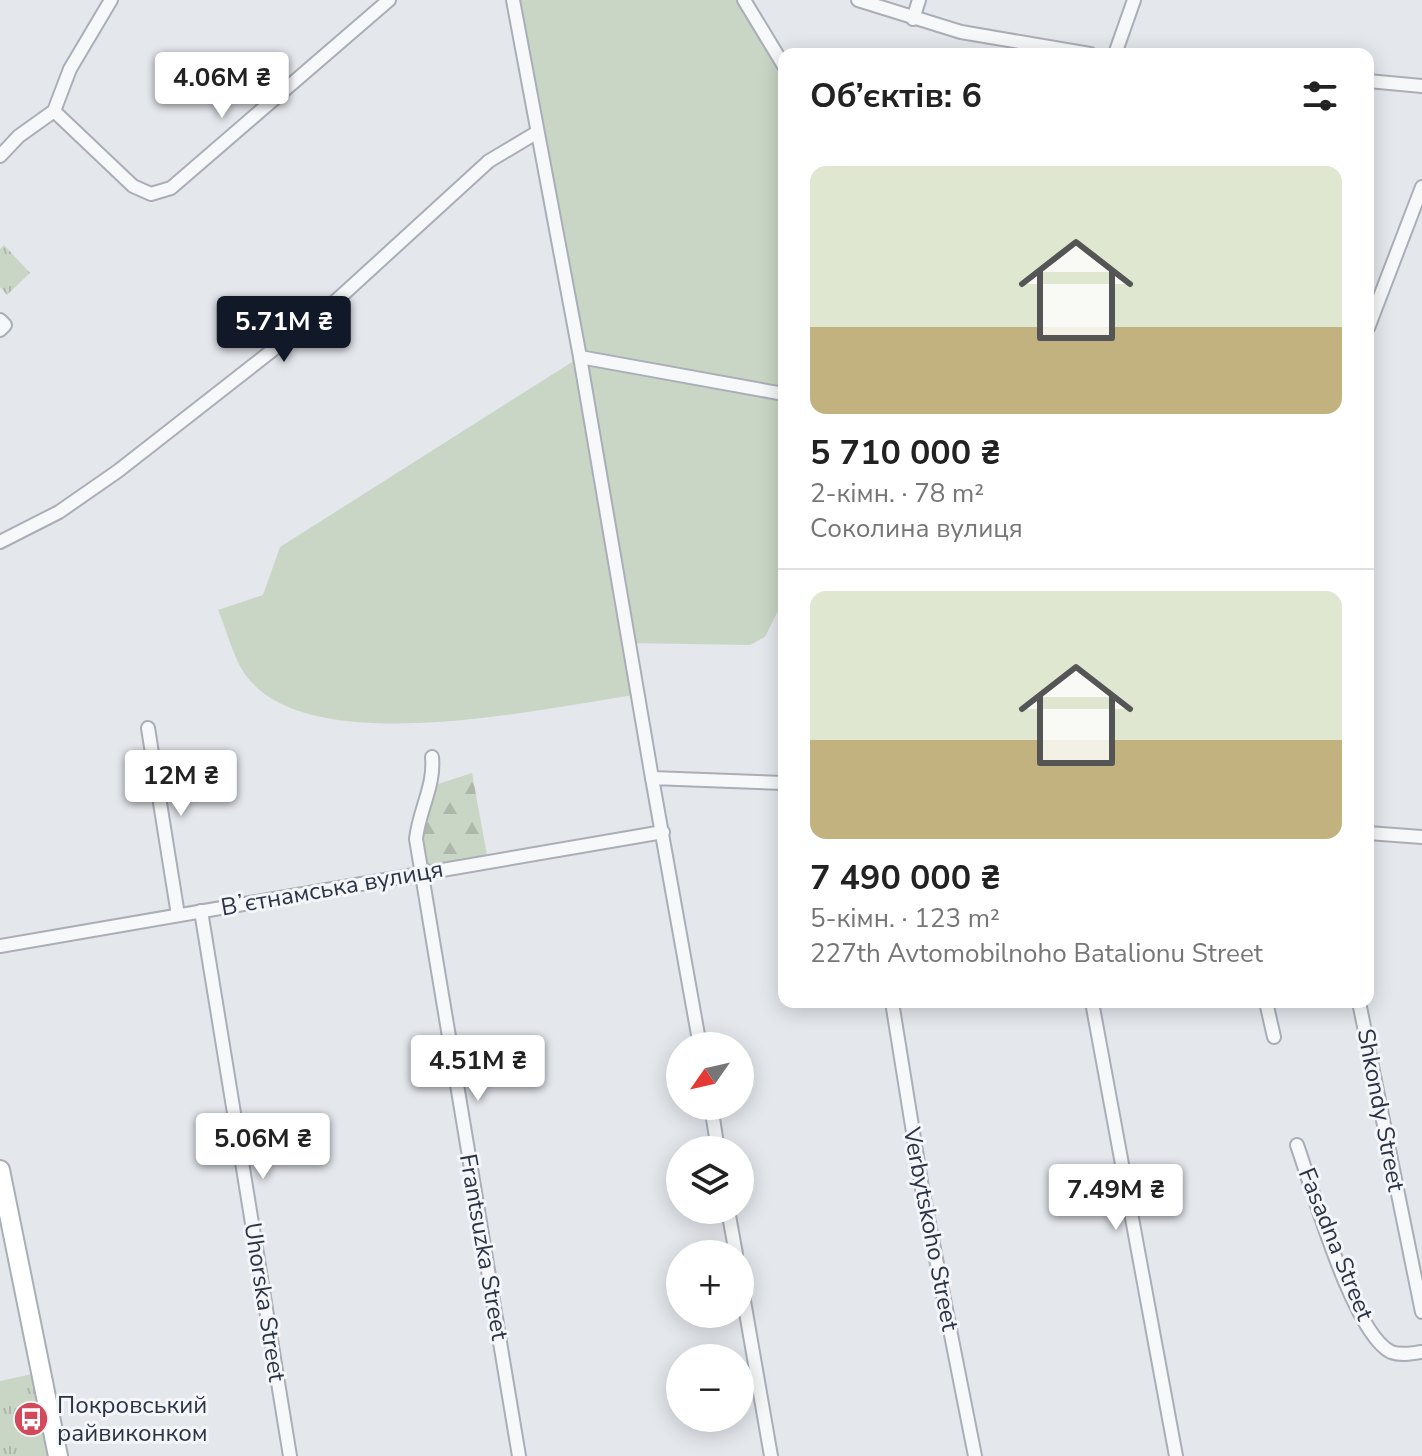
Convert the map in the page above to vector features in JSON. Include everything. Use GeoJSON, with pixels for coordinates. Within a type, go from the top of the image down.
{"type":"FeatureCollection","features":[{"type":"Feature","properties":{"kind":"main road"},"geometry":{"type":"LineString","coordinates":[[0,1170],[58,1456]]}},
{"type":"Feature","properties":{"kind":"street"},"geometry":{"type":"LineString","coordinates":[[0,156],[19,136],[54,111],[70,69],[111,0]]}},
{"type":"Feature","properties":{"kind":"street"},"geometry":{"type":"LineString","coordinates":[[54,111],[133,186],[151,194],[171,188],[389,0]]}},
{"type":"Feature","properties":{"kind":"street"},"geometry":{"type":"LineString","coordinates":[[513,0],[580,357],[698,1032]]}},
{"type":"Feature","properties":{"kind":"street"},"geometry":{"type":"LineString","coordinates":[[744,0],[778,56]]}},
{"type":"Feature","properties":{"kind":"street"},"geometry":{"type":"LineString","coordinates":[[858,0],[961,32],[1055,48]]}},
{"type":"Feature","properties":{"kind":"street"},"geometry":{"type":"LineString","coordinates":[[913,19],[919,0]]}},
{"type":"Feature","properties":{"kind":"street"},"geometry":{"type":"LineString","coordinates":[[1117,48],[1134,0]]}},
{"type":"Feature","properties":{"kind":"street"},"geometry":{"type":"LineString","coordinates":[[1374,82],[1422,86]]}},
{"type":"Feature","properties":{"kind":"street"},"geometry":{"type":"LineString","coordinates":[[0,542],[59,512],[118,471],[338,299],[489,161],[536,133]]}},
{"type":"Feature","properties":{"kind":"street"},"geometry":{"type":"LineString","coordinates":[[1374,312],[1422,187]]}},
{"type":"Feature","properties":{"kind":"street"},"geometry":{"type":"LineString","coordinates":[[0,320],[5,325],[0,330]]}},
{"type":"Feature","properties":{"kind":"street"},"geometry":{"type":"LineString","coordinates":[[580,357],[778,393]]}},
{"type":"Feature","properties":{"kind":"street"},"geometry":{"type":"LineString","coordinates":[[148,728],[178,915]]}},
{"type":"Feature","properties":{"kind":"street","name":"Frantsuzka Street"},"geometry":{"type":"LineString","coordinates":[[432,757],[432,786],[419,811],[416,839],[519,1456]]}},
{"type":"Feature","properties":{"kind":"street"},"geometry":{"type":"LineString","coordinates":[[652,778],[778,783]]}},
{"type":"Feature","properties":{"kind":"street","name":"Вʼєтнамська вулиця"},"geometry":{"type":"LineString","coordinates":[[0,946],[663,832]]}},
{"type":"Feature","properties":{"kind":"street"},"geometry":{"type":"LineString","coordinates":[[1374,833],[1422,837]]}},
{"type":"Feature","properties":{"kind":"street","name":"Uhorska Street"},"geometry":{"type":"LineString","coordinates":[[201,911],[290,1456]]}},
{"type":"Feature","properties":{"kind":"street","name":"Verbytskoho Street"},"geometry":{"type":"LineString","coordinates":[[893,1008],[922,1188],[975,1456]]}},
{"type":"Feature","properties":{"kind":"street"},"geometry":{"type":"LineString","coordinates":[[1093,1008],[1176,1456]]}},
{"type":"Feature","properties":{"kind":"street"},"geometry":{"type":"LineString","coordinates":[[1267,1008],[1274,1037]]}},
{"type":"Feature","properties":{"kind":"street","name":"Shkondy Street"},"geometry":{"type":"LineString","coordinates":[[1360,1008],[1422,1312]]}},
{"type":"Feature","properties":{"kind":"street","name":"Fasadna Street"},"geometry":{"type":"LineString","coordinates":[[1297,1145],[1365,1325],[1389,1351],[1401,1354],[1422,1352]]}},
{"type":"Feature","properties":{"kind":"street"},"geometry":{"type":"LineString","coordinates":[[749,1328],[771,1456]]}},
{"type":"Feature","properties":{"kind":"green space"},"geometry":{"type":"Polygon","coordinates":[[[513,0],[744,0],[778,56],[778,611],[765,637],[750,645],[628,643],[635,695],[489,717],[430,722],[374,723],[322,717],[279,702],[247,677],[234,654],[218,610],[263,595],[280,547],[580,357],[513,0]]]}},
{"type":"Feature","properties":{"kind":"green space"},"geometry":{"type":"Polygon","coordinates":[[[4,245],[30,273],[7,295],[0,287],[0,249],[4,245]]]}},
{"type":"Feature","properties":{"kind":"green space"},"geometry":{"type":"Polygon","coordinates":[[[472,773],[488,861],[421,873],[419,811],[432,786],[472,773]]]}},
{"type":"Feature","properties":{"kind":"green space"},"geometry":{"type":"Polygon","coordinates":[[[41,1372],[58,1456],[0,1456],[0,1381],[41,1372]]]}},
{"type":"Feature","properties":{"kind":"place","name":"Покровський райвиконком"},"geometry":{"type":"Point","coordinates":[31,1419]}}]}
